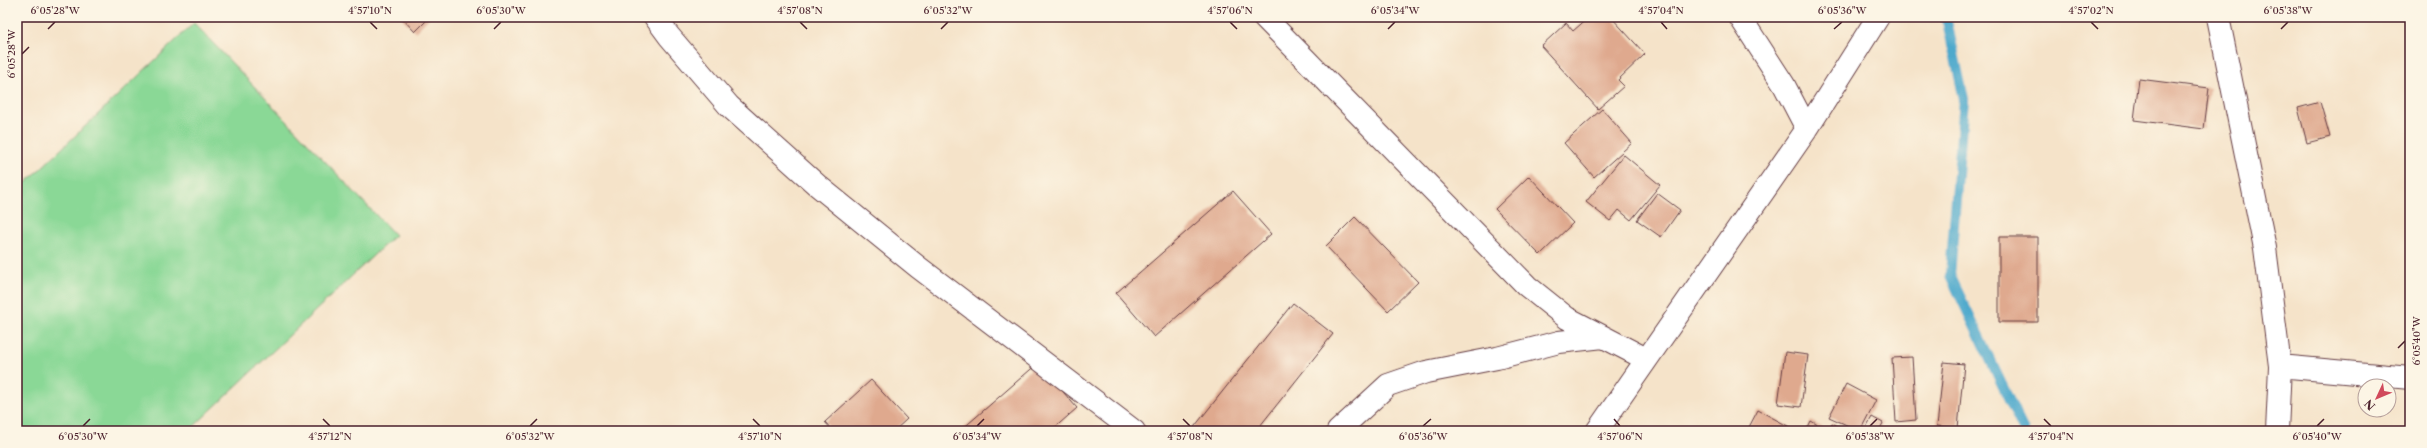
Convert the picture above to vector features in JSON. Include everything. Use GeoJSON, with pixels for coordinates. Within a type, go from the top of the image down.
{"type":"FeatureCollection","features":[{"type":"Feature","properties":{"kind":"street"},"geometry":{"type":"LineString","coordinates":[[655,17],[669,36],[729,106],[817,185],[918,267],[1134,431]]}},
{"type":"Feature","properties":{"kind":"street"},"geometry":{"type":"LineString","coordinates":[[1264,17],[1526,286],[1567,318],[1646,359]]}},
{"type":"Feature","properties":{"kind":"street"},"geometry":{"type":"LineString","coordinates":[[1740,17],[1784,85],[1807,129]]}},
{"type":"Feature","properties":{"kind":"street"},"geometry":{"type":"LineString","coordinates":[[1597,431],[1807,129],[1878,17]]}},
{"type":"Feature","properties":{"kind":"street"},"geometry":{"type":"LineString","coordinates":[[2218,17],[2265,248],[2280,366],[2276,431]]}},
{"type":"Feature","properties":{"kind":"street"},"geometry":{"type":"LineString","coordinates":[[1338,431],[1388,385],[1426,372],[1497,358],[1559,342],[1603,337]]}},
{"type":"Feature","properties":{"kind":"street"},"geometry":{"type":"LineString","coordinates":[[2280,366],[2410,378]]}},
{"type":"Feature","properties":{"kind":"green space"},"geometry":{"type":"Polygon","coordinates":[[[194,23],[395,235],[189,431],[17,431],[17,191],[194,23]]]}},
{"type":"Feature","properties":{"kind":"building"},"geometry":{"type":"Polygon","coordinates":[[[401,17],[430,17],[415,32],[401,17]]]}},
{"type":"Feature","properties":{"kind":"building"},"geometry":{"type":"Polygon","coordinates":[[[1589,17],[1611,17],[1645,54],[1618,80],[1624,86],[1598,109],[1541,46],[1566,23],[1573,31],[1589,17]]]}},
{"type":"Feature","properties":{"kind":"building"},"geometry":{"type":"Polygon","coordinates":[[[2139,79],[2209,88],[2204,129],[2134,120],[2139,79]]]}},
{"type":"Feature","properties":{"kind":"building"},"geometry":{"type":"Polygon","coordinates":[[[2320,102],[2330,137],[2307,143],[2298,108],[2320,102]]]}},
{"type":"Feature","properties":{"kind":"building"},"geometry":{"type":"Polygon","coordinates":[[[1602,109],[1632,143],[1594,177],[1564,143],[1602,109]]]}},
{"type":"Feature","properties":{"kind":"building"},"geometry":{"type":"Polygon","coordinates":[[[1624,155],[1660,185],[1631,220],[1619,210],[1610,221],[1586,202],[1624,155]]]}},
{"type":"Feature","properties":{"kind":"building"},"geometry":{"type":"Polygon","coordinates":[[[1529,176],[1573,223],[1540,255],[1495,209],[1529,176]]]}},
{"type":"Feature","properties":{"kind":"building"},"geometry":{"type":"Polygon","coordinates":[[[1233,191],[1271,234],[1154,337],[1116,293],[1233,191]]]}},
{"type":"Feature","properties":{"kind":"building"},"geometry":{"type":"Polygon","coordinates":[[[1657,193],[1680,210],[1661,237],[1637,220],[1657,193]]]}},
{"type":"Feature","properties":{"kind":"building"},"geometry":{"type":"Polygon","coordinates":[[[1355,217],[1418,282],[1388,311],[1326,246],[1355,217]]]}},
{"type":"Feature","properties":{"kind":"building"},"geometry":{"type":"Polygon","coordinates":[[[1999,237],[2038,237],[2038,322],[1999,322],[1999,237]]]}},
{"type":"Feature","properties":{"kind":"building"},"geometry":{"type":"Polygon","coordinates":[[[1293,303],[1333,334],[1256,431],[1191,431],[1293,303]]]}},
{"type":"Feature","properties":{"kind":"building"},"geometry":{"type":"Polygon","coordinates":[[[1785,352],[1808,355],[1801,407],[1778,404],[1785,352]]]}},
{"type":"Feature","properties":{"kind":"building"},"geometry":{"type":"Polygon","coordinates":[[[1912,357],[1916,420],[1896,422],[1892,358],[1912,357]]]}},
{"type":"Feature","properties":{"kind":"building"},"geometry":{"type":"Polygon","coordinates":[[[1944,362],[1964,364],[1958,428],[1937,426],[1944,362]]]}},
{"type":"Feature","properties":{"kind":"building"},"geometry":{"type":"Polygon","coordinates":[[[1038,363],[1077,408],[1051,431],[960,431],[1038,363]]]}},
{"type":"Feature","properties":{"kind":"building"},"geometry":{"type":"Polygon","coordinates":[[[871,380],[907,419],[894,431],[833,431],[825,422],[871,380]]]}},
{"type":"Feature","properties":{"kind":"building"},"geometry":{"type":"Polygon","coordinates":[[[1846,384],[1876,400],[1860,431],[1829,417],[1846,384]]]}},
{"type":"Feature","properties":{"kind":"building"},"geometry":{"type":"Polygon","coordinates":[[[1758,410],[1797,431],[1751,431],[1748,429],[1758,410]]]}},
{"type":"Feature","properties":{"kind":"building"},"geometry":{"type":"Polygon","coordinates":[[[1872,417],[1883,423],[1879,431],[1864,431],[1872,417]]]}},
{"type":"Feature","properties":{"kind":"building"},"geometry":{"type":"Polygon","coordinates":[[[1811,421],[1828,431],[1806,431],[1811,421]]]}},
{"type":"Feature","properties":{"kind":"building"},"geometry":{"type":"Polygon","coordinates":[[[1832,423],[1848,431],[1828,431],[1832,423]]]}},
{"type":"Feature","properties":{"kind":"waterway"},"geometry":{"type":"LineString","coordinates":[[1946,17],[1964,99],[1950,275],[2024,431]]}}]}
